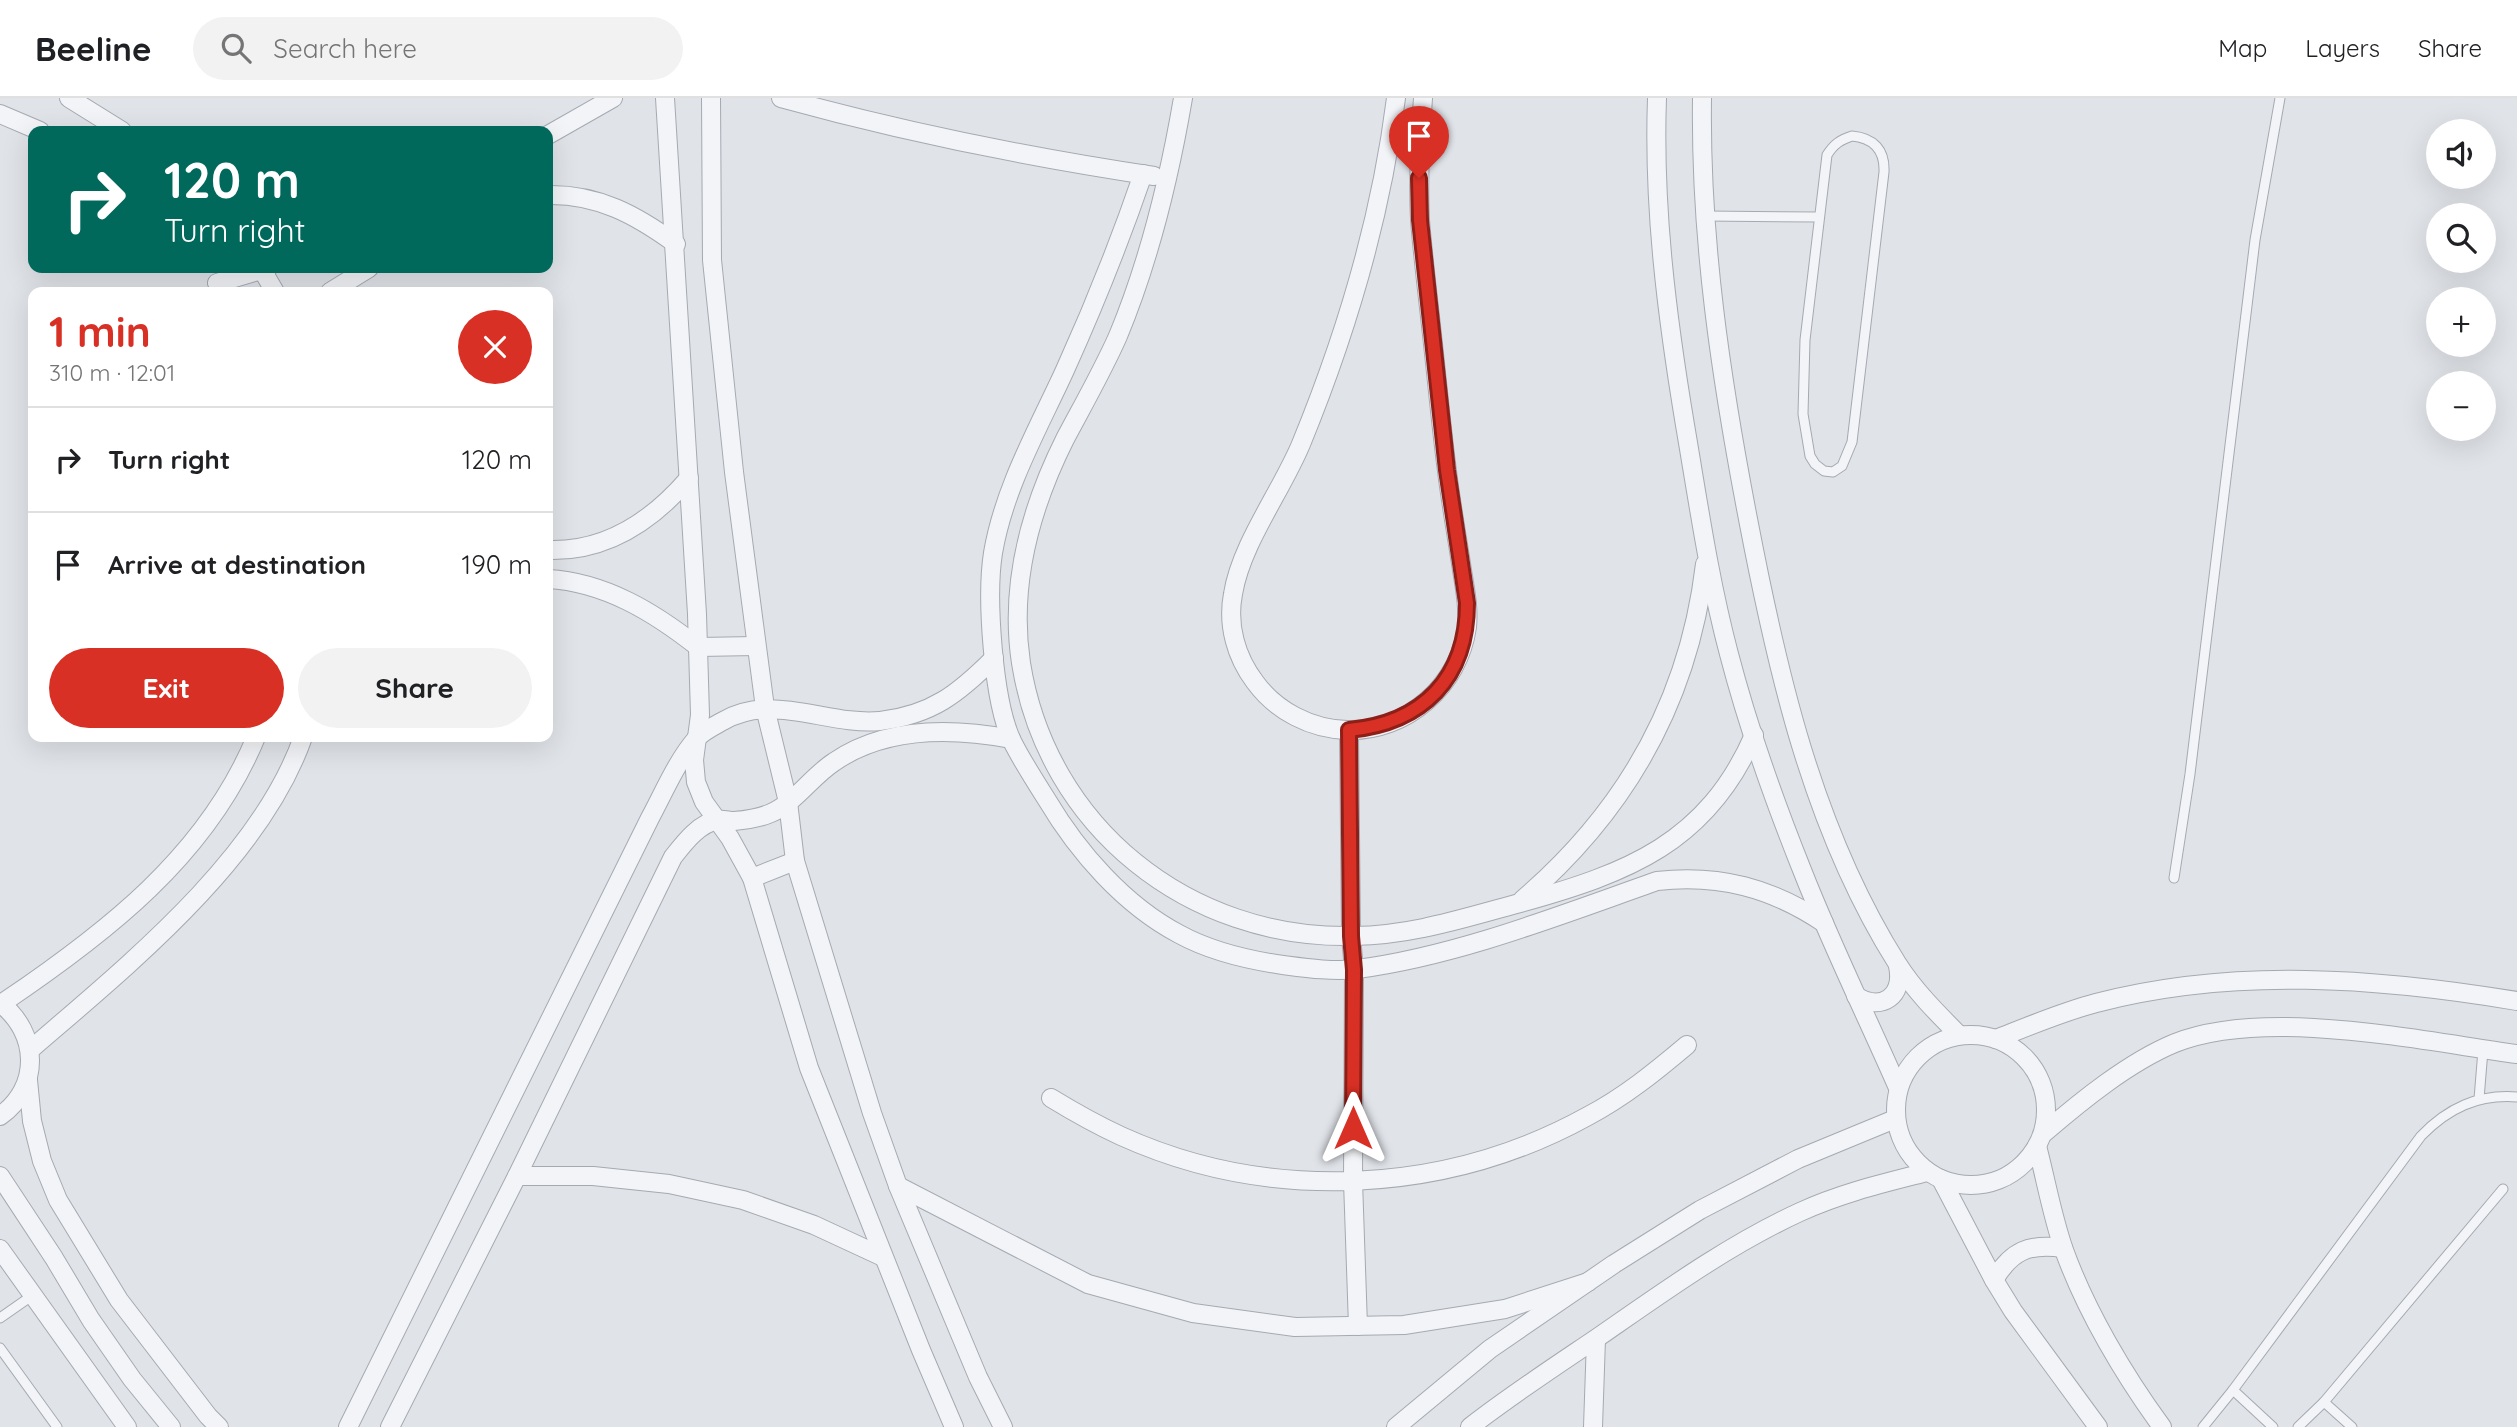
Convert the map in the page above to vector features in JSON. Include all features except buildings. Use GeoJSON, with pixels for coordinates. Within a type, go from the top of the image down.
{"type":"FeatureCollection","features":[{"type":"Feature","properties":{"kind":"street"},"geometry":{"type":"LineString","coordinates":[[69,98],[114,126]]}},
{"type":"Feature","properties":{"kind":"street"},"geometry":{"type":"LineString","coordinates":[[553,132],[614,98]]}},
{"type":"Feature","properties":{"kind":"street"},"geometry":{"type":"LineString","coordinates":[[665,98],[676,244],[698,647],[700,715],[694,760],[696,782],[704,802],[730,838],[752,878],[809,1068],[883,1257],[954,1427]]}},
{"type":"Feature","properties":{"kind":"street"},"geometry":{"type":"LineString","coordinates":[[711,98],[712,260],[735,482],[765,708],[789,802],[795,862],[872,1113],[898,1186],[978,1377],[1003,1427]]}},
{"type":"Feature","properties":{"kind":"street"},"geometry":{"type":"LineString","coordinates":[[781,98],[925,135],[1017,154],[1168,178]]}},
{"type":"Feature","properties":{"kind":"street"},"geometry":{"type":"LineString","coordinates":[[1183,98],[1168,178],[1134,295],[1098,377],[1055,462],[1029,529],[1022,561],[1018,628],[1027,694],[1048,750],[1077,801],[1116,846],[1139,866],[1190,900],[1246,922],[1299,933],[1351,936],[1400,933],[1446,925],[1595,878],[1665,847],[1686,831],[1721,795],[1734,776],[1754,735]]}},
{"type":"Feature","properties":{"kind":"street"},"geometry":{"type":"LineString","coordinates":[[1396,98],[1382,186],[1369,242],[1337,350],[1296,456],[1243,560],[1232,598],[1231,618],[1237,647],[1249,674],[1261,691],[1275,704],[1301,719],[1329,729],[1374,728],[1418,709],[1451,673],[1461,651],[1467,627],[1467,603],[1447,470],[1420,220],[1423,98]]}},
{"type":"Feature","properties":{"kind":"street"},"geometry":{"type":"LineString","coordinates":[[1657,98],[1662,258],[1672,347],[1706,550],[1729,654],[1754,735],[1801,868],[1898,1088]]}},
{"type":"Feature","properties":{"kind":"street"},"geometry":{"type":"LineString","coordinates":[[1702,98],[1705,216],[1716,339],[1764,602],[1790,704],[1834,840],[1853,884],[1898,966],[1924,999],[1959,1035]]}},
{"type":"Feature","properties":{"kind":"street"},"geometry":{"type":"LineString","coordinates":[[0,114],[28,126]]}},
{"type":"Feature","properties":{"kind":"street"},"geometry":{"type":"LineString","coordinates":[[1143,174],[1118,247],[1019,469],[1003,513],[993,554],[990,592],[994,658],[1011,739],[1067,833],[1125,894],[1179,934],[1216,950],[1297,967],[1354,970],[1490,937],[1657,881],[1681,879],[1731,882],[1755,888],[1791,903],[1824,923]]}},
{"type":"Feature","properties":{"kind":"street"},"geometry":{"type":"LineString","coordinates":[[553,195],[603,202],[642,219],[676,244]]}},
{"type":"Feature","properties":{"kind":"street"},"geometry":{"type":"LineString","coordinates":[[221,287],[253,273]]}},
{"type":"Feature","properties":{"kind":"street"},"geometry":{"type":"LineString","coordinates":[[338,287],[361,273]]}},
{"type":"Feature","properties":{"kind":"street"},"geometry":{"type":"LineString","coordinates":[[553,549],[586,546],[616,537],[644,522],[668,502],[689,478]]}},
{"type":"Feature","properties":{"kind":"street"},"geometry":{"type":"LineString","coordinates":[[1518,903],[1547,879],[1598,824],[1620,794],[1658,730],[1673,696],[1695,624],[1706,550]]}},
{"type":"Feature","properties":{"kind":"street"},"geometry":{"type":"LineString","coordinates":[[553,580],[593,587],[631,602],[667,622],[698,647],[756,646]]}},
{"type":"Feature","properties":{"kind":"street"},"geometry":{"type":"LineString","coordinates":[[348,1427],[650,818],[696,739],[728,718],[765,708],[844,720],[879,721],[897,718],[946,700],[961,690],[994,658]]}},
{"type":"Feature","properties":{"kind":"street"},"geometry":{"type":"LineString","coordinates":[[1349,730],[1351,936],[1354,970],[1353,1181],[1358,1326]]}},
{"type":"Feature","properties":{"kind":"street"},"geometry":{"type":"LineString","coordinates":[[390,1427],[517,1176],[673,857],[692,835],[717,820],[754,818],[772,812],[789,802],[834,762],[894,738],[952,732],[1011,739]]}},
{"type":"Feature","properties":{"kind":"street"},"geometry":{"type":"LineString","coordinates":[[219,1427],[119,1300],[58,1200],[32,1121],[28,1080],[30,1050],[17,1019],[1,1003],[62,963],[120,917],[173,867],[212,819],[244,766],[254,742]]}},
{"type":"Feature","properties":{"kind":"street"},"geometry":{"type":"LineString","coordinates":[[30,1050],[145,948],[239,851],[272,803],[301,742]]}},
{"type":"Feature","properties":{"kind":"street"},"geometry":{"type":"LineString","coordinates":[[752,878],[795,862]]}},
{"type":"Feature","properties":{"kind":"street"},"geometry":{"type":"LineString","coordinates":[[1856,996],[1864,1002],[1874,1003],[1893,995],[1898,986],[1898,966]]}},
{"type":"Feature","properties":{"kind":"street"},"geometry":{"type":"LineString","coordinates":[[1996,1039],[2048,1018],[2096,1003],[2157,991],[2256,979],[2294,978],[2375,983],[2452,990],[2517,1001]]}},
{"type":"Feature","properties":{"kind":"street"},"geometry":{"type":"LineString","coordinates":[[1470,1427],[1685,1277],[1800,1212],[1857,1189],[1934,1176],[1972,1185],[2003,1178],[2028,1159],[2041,1140],[2088,1095],[2175,1043],[2224,1030],[2306,1028],[2358,1032],[2517,1055]]}},
{"type":"Feature","properties":{"kind":"street"},"geometry":{"type":"LineString","coordinates":[[2098,1427],[2036,1345],[1994,1280],[1934,1176],[1915,1162],[1899,1135],[1895,1119],[1898,1088],[1903,1075],[1921,1053],[1945,1039],[1972,1034],[1996,1039],[2019,1052],[2038,1074],[2046,1103],[2041,1140],[2063,1248],[2079,1288],[2143,1401],[2162,1427]]}},
{"type":"Feature","properties":{"kind":"street"},"geometry":{"type":"LineString","coordinates":[[1051,1098],[1121,1136],[1195,1163],[1273,1178],[1353,1181],[1394,1179],[1474,1163],[1513,1150],[1575,1123],[1622,1095],[1687,1045]]}},
{"type":"Feature","properties":{"kind":"street"},"geometry":{"type":"LineString","coordinates":[[0,1116],[20,1096],[28,1080]]}},
{"type":"Feature","properties":{"kind":"street"},"geometry":{"type":"LineString","coordinates":[[1395,1427],[1490,1349],[1700,1210],[1798,1158],[1895,1119]]}},
{"type":"Feature","properties":{"kind":"street"},"geometry":{"type":"LineString","coordinates":[[0,1176],[91,1320],[132,1380],[170,1427]]}},
{"type":"Feature","properties":{"kind":"street"},"geometry":{"type":"LineString","coordinates":[[517,1176],[593,1176],[669,1184],[743,1200],[814,1225],[883,1257]]}},
{"type":"Feature","properties":{"kind":"street"},"geometry":{"type":"LineString","coordinates":[[898,1186],[1088,1284],[1193,1313],[1295,1327],[1404,1325],[1505,1309],[1588,1282]]}},
{"type":"Feature","properties":{"kind":"street"},"geometry":{"type":"LineString","coordinates":[[1994,1280],[2002,1266],[2015,1255],[2030,1248],[2047,1245],[2063,1248]]}},
{"type":"Feature","properties":{"kind":"street"},"geometry":{"type":"LineString","coordinates":[[0,1249],[127,1427]]}},
{"type":"Feature","properties":{"kind":"street"},"geometry":{"type":"LineString","coordinates":[[1593,1427],[1596,1339]]}},
{"type":"Feature","properties":{"kind":"lane"},"geometry":{"type":"LineString","coordinates":[[2174,878],[2192,760],[2255,240],[2280,98]]}},
{"type":"Feature","properties":{"kind":"lane"},"geometry":{"type":"LineString","coordinates":[[1853,136],[1873,142],[1881,150],[1885,161],[1852,442],[1842,466],[1833,472],[1824,471],[1812,460],[1807,448],[1803,414],[1805,340],[1818,216],[1827,155],[1833,146],[1842,139],[1853,136]]}},
{"type":"Feature","properties":{"kind":"lane"},"geometry":{"type":"LineString","coordinates":[[1705,216],[1818,216]]}},
{"type":"Feature","properties":{"kind":"lane"},"geometry":{"type":"LineString","coordinates":[[2479,1100],[2483,1050]]}},
{"type":"Feature","properties":{"kind":"lane"},"geometry":{"type":"LineString","coordinates":[[2203,1427],[2421,1136],[2447,1113],[2479,1100],[2517,1097]]}},
{"type":"Feature","properties":{"kind":"lane"},"geometry":{"type":"LineString","coordinates":[[2298,1427],[2324,1402],[2503,1189]]}},
{"type":"Feature","properties":{"kind":"lane"},"geometry":{"type":"LineString","coordinates":[[0,1318],[33,1295]]}},
{"type":"Feature","properties":{"kind":"lane"},"geometry":{"type":"LineString","coordinates":[[0,1348],[57,1427]]}},
{"type":"Feature","properties":{"kind":"lane"},"geometry":{"type":"LineString","coordinates":[[2233,1390],[2273,1427]]}},
{"type":"Feature","properties":{"kind":"lane"},"geometry":{"type":"LineString","coordinates":[[2324,1402],[2352,1427]]}},
{"type":"Feature","properties":{"kind":"route"},"geometry":{"type":"LineString","coordinates":[[1353,1128],[1354,970],[1351,936],[1349,730],[1374,728],[1418,709],[1451,673],[1461,651],[1467,627],[1467,603],[1447,470],[1420,220],[1419,178]]}}]}
